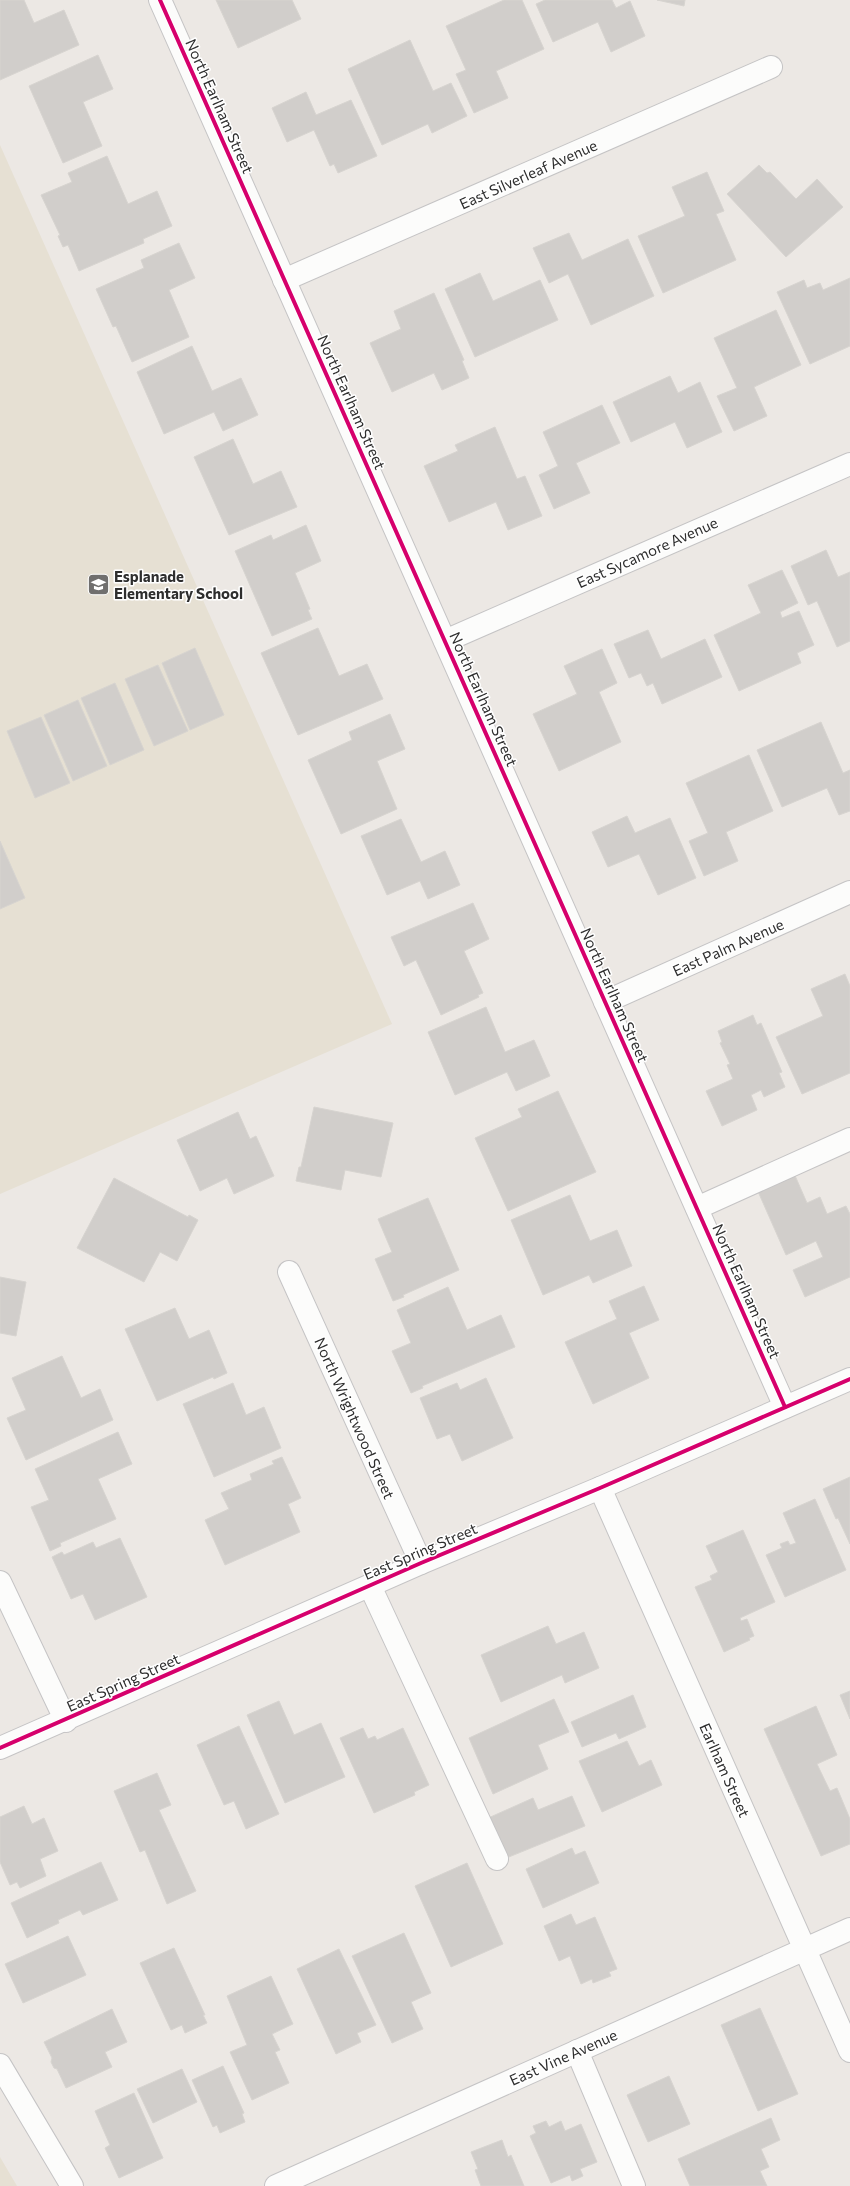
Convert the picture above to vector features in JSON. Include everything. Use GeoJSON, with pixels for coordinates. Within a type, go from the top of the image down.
{"type":"FeatureCollection","features":[{"type":"Feature","properties":{"kind":"street","name":"North Earlham Street"},"geometry":{"type":"LineString","coordinates":[[160,0],[786,1407]]}},
{"type":"Feature","properties":{"kind":"street","name":"East Silverleaf Avenue"},"geometry":{"type":"LineString","coordinates":[[284,280],[771,67]]}},
{"type":"Feature","properties":{"kind":"street","name":"East Sycamore Avenue"},"geometry":{"type":"LineString","coordinates":[[445,641],[850,464]]}},
{"type":"Feature","properties":{"kind":"street","name":"East Palm Avenue"},"geometry":{"type":"LineString","coordinates":[[605,1002],[850,892]]}},
{"type":"Feature","properties":{"kind":"street"},"geometry":{"type":"LineString","coordinates":[[697,1208],[850,1139]]}},
{"type":"Feature","properties":{"kind":"street","name":"North Wrightwood Street"},"geometry":{"type":"LineString","coordinates":[[289,1272],[421,1563]]}},
{"type":"Feature","properties":{"kind":"street","name":"East Spring Street"},"geometry":{"type":"LineString","coordinates":[[0,1748],[421,1563],[600,1488],[850,1379]]}},
{"type":"Feature","properties":{"kind":"street","name":"Earlham Street"},"geometry":{"type":"LineString","coordinates":[[600,1488],[850,2051]]}},
{"type":"Feature","properties":{"kind":"street"},"geometry":{"type":"LineString","coordinates":[[0,1582],[66,1720]]}},
{"type":"Feature","properties":{"kind":"street"},"geometry":{"type":"LineString","coordinates":[[370,1586],[497,1859]]}},
{"type":"Feature","properties":{"kind":"street","name":"East Vine Avenue"},"geometry":{"type":"LineString","coordinates":[[276,2186],[850,1929]]}},
{"type":"Feature","properties":{"kind":"street"},"geometry":{"type":"LineString","coordinates":[[577,2051],[634,2186]]}},
{"type":"Feature","properties":{"kind":"street"},"geometry":{"type":"LineString","coordinates":[[0,2065],[72,2186]]}},
{"type":"Feature","properties":{"kind":"shaded area","name":"Esplanade Elementary School"},"geometry":{"type":"Polygon","coordinates":[[[0,145],[392,1024],[0,1194],[0,145]]]}},
{"type":"Feature","properties":{"kind":"shaded area"},"geometry":{"type":"Polygon","coordinates":[[[0,2157],[17,2186],[0,2186],[0,2157]]]}},
{"type":"Feature","properties":{"kind":"building"},"geometry":{"type":"Polygon","coordinates":[[[0,0],[24,0],[34,23],[64,10],[79,45],[0,80],[0,0]]]}},
{"type":"Feature","properties":{"kind":"building"},"geometry":{"type":"Polygon","coordinates":[[[216,0],[292,0],[301,19],[238,48],[216,0]]]}},
{"type":"Feature","properties":{"kind":"building"},"geometry":{"type":"Polygon","coordinates":[[[504,0],[522,0],[544,49],[496,71],[508,98],[474,113],[456,74],[466,70],[446,26],[504,0]]]}},
{"type":"Feature","properties":{"kind":"building"},"geometry":{"type":"Polygon","coordinates":[[[545,0],[612,0],[616,8],[630,1],[645,36],[611,52],[598,22],[553,42],[536,4],[545,0]]]}},
{"type":"Feature","properties":{"kind":"building"},"geometry":{"type":"Polygon","coordinates":[[[657,0],[685,0],[684,6],[657,0]]]}},
{"type":"Feature","properties":{"kind":"building"},"geometry":{"type":"Polygon","coordinates":[[[410,40],[433,91],[451,83],[467,116],[432,133],[428,124],[382,145],[348,69],[410,40]]]}},
{"type":"Feature","properties":{"kind":"building"},"geometry":{"type":"Polygon","coordinates":[[[98,55],[113,89],[83,102],[102,146],[63,163],[29,86],[98,55]]]}},
{"type":"Feature","properties":{"kind":"building"},"geometry":{"type":"Polygon","coordinates":[[[306,92],[316,115],[351,100],[377,156],[338,173],[334,164],[330,166],[314,130],[287,142],[272,108],[306,92]]]}},
{"type":"Feature","properties":{"kind":"building"},"geometry":{"type":"Polygon","coordinates":[[[107,156],[128,204],[157,191],[172,226],[143,239],[144,243],[79,271],[68,245],[63,247],[58,236],[60,235],[41,195],[72,182],[68,173],[107,156]]]}},
{"type":"Feature","properties":{"kind":"building"},"geometry":{"type":"Polygon","coordinates":[[[759,165],[767,173],[770,172],[796,199],[817,179],[843,207],[786,257],[727,194],[759,165]]]}},
{"type":"Feature","properties":{"kind":"building"},"geometry":{"type":"Polygon","coordinates":[[[707,172],[724,211],[716,214],[736,260],[663,293],[638,236],[685,216],[672,187],[707,172]]]}},
{"type":"Feature","properties":{"kind":"building"},"geometry":{"type":"Polygon","coordinates":[[[569,233],[582,260],[628,239],[654,296],[591,325],[568,274],[549,283],[533,248],[569,233]]]}},
{"type":"Feature","properties":{"kind":"building"},"geometry":{"type":"Polygon","coordinates":[[[179,243],[195,278],[169,290],[189,337],[132,362],[116,326],[113,327],[96,289],[144,268],[141,260],[179,243]]]}},
{"type":"Feature","properties":{"kind":"building"},"geometry":{"type":"Polygon","coordinates":[[[480,273],[493,301],[540,280],[558,320],[475,357],[445,289],[480,273]]]}},
{"type":"Feature","properties":{"kind":"building"},"geometry":{"type":"Polygon","coordinates":[[[850,278],[850,346],[810,364],[777,292],[804,280],[807,288],[820,283],[823,290],[850,278]]]}},
{"type":"Feature","properties":{"kind":"building"},"geometry":{"type":"Polygon","coordinates":[[[434,293],[464,360],[462,361],[469,378],[442,390],[434,373],[392,392],[370,343],[401,329],[394,311],[434,293]]]}},
{"type":"Feature","properties":{"kind":"building"},"geometry":{"type":"Polygon","coordinates":[[[776,310],[801,365],[754,387],[767,416],[734,431],[717,396],[737,388],[714,338],[776,310]]]}},
{"type":"Feature","properties":{"kind":"building"},"geometry":{"type":"Polygon","coordinates":[[[192,346],[212,391],[241,378],[258,415],[223,431],[214,412],[164,434],[137,372],[192,346]]]}},
{"type":"Feature","properties":{"kind":"building"},"geometry":{"type":"Polygon","coordinates":[[[670,376],[678,393],[700,382],[722,432],[687,448],[675,422],[631,442],[613,402],[670,376]]]}},
{"type":"Feature","properties":{"kind":"building"},"geometry":{"type":"Polygon","coordinates":[[[602,405],[620,443],[576,463],[590,493],[554,509],[539,475],[558,466],[543,432],[602,405]]]}},
{"type":"Feature","properties":{"kind":"building"},"geometry":{"type":"Polygon","coordinates":[[[495,427],[517,479],[525,476],[542,516],[508,530],[496,502],[449,522],[424,466],[458,451],[455,445],[495,427]]]}},
{"type":"Feature","properties":{"kind":"building"},"geometry":{"type":"Polygon","coordinates":[[[233,439],[253,484],[281,471],[297,507],[229,535],[194,457],[233,439]]]}},
{"type":"Feature","properties":{"kind":"building"},"geometry":{"type":"Polygon","coordinates":[[[306,525],[321,561],[295,573],[310,609],[308,610],[312,619],[272,636],[235,551],[271,535],[273,540],[306,525]]]}},
{"type":"Feature","properties":{"kind":"building"},"geometry":{"type":"Polygon","coordinates":[[[826,550],[838,577],[850,572],[850,641],[837,647],[817,601],[808,605],[791,566],[826,550]]]}},
{"type":"Feature","properties":{"kind":"building"},"geometry":{"type":"Polygon","coordinates":[[[782,570],[798,603],[780,612],[782,618],[799,611],[814,645],[797,653],[801,663],[739,691],[714,635],[761,613],[748,585],[782,570]]]}},
{"type":"Feature","properties":{"kind":"building"},"geometry":{"type":"Polygon","coordinates":[[[318,628],[339,676],[367,664],[383,699],[298,735],[261,653],[318,628]]]}},
{"type":"Feature","properties":{"kind":"building"},"geometry":{"type":"Polygon","coordinates":[[[648,630],[661,659],[705,639],[722,677],[662,704],[653,683],[647,686],[641,673],[629,678],[614,644],[648,630]]]}},
{"type":"Feature","properties":{"kind":"building"},"geometry":{"type":"Polygon","coordinates":[[[195,648],[224,715],[190,730],[162,663],[195,648]]]}},
{"type":"Feature","properties":{"kind":"building"},"geometry":{"type":"Polygon","coordinates":[[[602,649],[617,683],[599,692],[621,742],[559,771],[533,714],[577,694],[564,666],[602,649]]]}},
{"type":"Feature","properties":{"kind":"building"},"geometry":{"type":"Polygon","coordinates":[[[158,665],[188,731],[154,746],[125,679],[158,665]]]}},
{"type":"Feature","properties":{"kind":"building"},"geometry":{"type":"Polygon","coordinates":[[[115,683],[144,750],[110,765],[81,698],[115,683]]]}},
{"type":"Feature","properties":{"kind":"building"},"geometry":{"type":"Polygon","coordinates":[[[78,700],[107,766],[73,781],[44,715],[78,700]]]}},
{"type":"Feature","properties":{"kind":"building"},"geometry":{"type":"Polygon","coordinates":[[[390,714],[405,749],[377,761],[397,809],[341,834],[308,760],[352,740],[349,732],[390,714]]]}},
{"type":"Feature","properties":{"kind":"building"},"geometry":{"type":"Polygon","coordinates":[[[41,717],[70,783],[35,798],[7,731],[41,717]]]}},
{"type":"Feature","properties":{"kind":"building"},"geometry":{"type":"Polygon","coordinates":[[[821,722],[843,773],[850,770],[850,811],[839,815],[827,788],[782,807],[757,750],[821,722]]]}},
{"type":"Feature","properties":{"kind":"building"},"geometry":{"type":"Polygon","coordinates":[[[749,755],[773,811],[726,832],[738,861],[704,876],[689,841],[708,833],[686,783],[749,755]]]}},
{"type":"Feature","properties":{"kind":"building"},"geometry":{"type":"Polygon","coordinates":[[[627,816],[635,833],[670,818],[696,878],[658,895],[639,854],[608,867],[592,832],[627,816]]]}},
{"type":"Feature","properties":{"kind":"building"},"geometry":{"type":"Polygon","coordinates":[[[401,819],[421,862],[445,851],[460,885],[428,899],[420,881],[387,895],[361,836],[401,819]]]}},
{"type":"Feature","properties":{"kind":"building"},"geometry":{"type":"Polygon","coordinates":[[[0,841],[25,898],[0,909],[0,841]]]}},
{"type":"Feature","properties":{"kind":"building"},"geometry":{"type":"Polygon","coordinates":[[[473,903],[489,939],[464,951],[483,993],[478,995],[479,997],[441,1015],[416,960],[404,966],[391,937],[473,903]]]}},
{"type":"Feature","properties":{"kind":"building"},"geometry":{"type":"Polygon","coordinates":[[[845,974],[850,986],[850,1073],[802,1094],[776,1037],[823,1016],[811,989],[845,974]]]}},
{"type":"Feature","properties":{"kind":"building"},"geometry":{"type":"Polygon","coordinates":[[[486,1007],[505,1052],[534,1040],[550,1076],[516,1091],[507,1072],[455,1095],[428,1032],[486,1007]]]}},
{"type":"Feature","properties":{"kind":"building"},"geometry":{"type":"Polygon","coordinates":[[[753,1015],[757,1025],[761,1023],[782,1072],[779,1073],[785,1087],[764,1097],[761,1090],[751,1095],[757,1110],[722,1126],[706,1091],[733,1079],[727,1065],[730,1064],[720,1043],[722,1042],[718,1031],[753,1015]]]}},
{"type":"Feature","properties":{"kind":"building"},"geometry":{"type":"Polygon","coordinates":[[[558,1091],[596,1172],[508,1211],[475,1138],[522,1117],[518,1109],[558,1091]]]}},
{"type":"Feature","properties":{"kind":"building"},"geometry":{"type":"Polygon","coordinates":[[[314,1107],[393,1123],[381,1177],[345,1170],[341,1190],[296,1181],[299,1167],[301,1167],[314,1107]]]}},
{"type":"Feature","properties":{"kind":"building"},"geometry":{"type":"Polygon","coordinates":[[[238,1112],[250,1139],[256,1136],[274,1176],[234,1194],[227,1178],[200,1191],[177,1140],[238,1112]]]}},
{"type":"Feature","properties":{"kind":"building"},"geometry":{"type":"Polygon","coordinates":[[[793,1171],[807,1203],[820,1197],[827,1214],[846,1206],[850,1214],[850,1277],[805,1297],[793,1270],[823,1257],[816,1241],[786,1255],[756,1187],[793,1171]]]}},
{"type":"Feature","properties":{"kind":"building"},"geometry":{"type":"Polygon","coordinates":[[[114,1178],[188,1217],[189,1215],[198,1220],[177,1261],[160,1252],[144,1282],[77,1248],[114,1178]]]}},
{"type":"Feature","properties":{"kind":"building"},"geometry":{"type":"Polygon","coordinates":[[[570,1195],[590,1241],[617,1230],[632,1266],[593,1283],[589,1275],[543,1295],[511,1220],[570,1195]]]}},
{"type":"Feature","properties":{"kind":"building"},"geometry":{"type":"Polygon","coordinates":[[[428,1198],[459,1270],[393,1301],[375,1259],[392,1252],[378,1219],[428,1198]]]}},
{"type":"Feature","properties":{"kind":"building"},"geometry":{"type":"Polygon","coordinates":[[[0,1277],[26,1282],[16,1336],[0,1333],[0,1277]]]}},
{"type":"Feature","properties":{"kind":"building"},"geometry":{"type":"Polygon","coordinates":[[[644,1286],[659,1320],[629,1333],[649,1378],[593,1404],[565,1342],[617,1319],[609,1301],[644,1286]]]}},
{"type":"Feature","properties":{"kind":"building"},"geometry":{"type":"Polygon","coordinates":[[[448,1287],[467,1330],[501,1315],[515,1347],[422,1386],[423,1388],[411,1393],[392,1351],[411,1343],[397,1310],[448,1287]]]}},
{"type":"Feature","properties":{"kind":"building"},"geometry":{"type":"Polygon","coordinates":[[[175,1308],[189,1339],[209,1330],[227,1373],[214,1379],[213,1377],[157,1401],[125,1329],[175,1308]]]}},
{"type":"Feature","properties":{"kind":"building"},"geometry":{"type":"Polygon","coordinates":[[[62,1356],[81,1398],[100,1389],[113,1420],[26,1460],[7,1418],[26,1410],[12,1378],[62,1356]]]}},
{"type":"Feature","properties":{"kind":"building"},"geometry":{"type":"Polygon","coordinates":[[[486,1378],[513,1438],[462,1461],[450,1434],[437,1439],[420,1398],[457,1383],[460,1390],[486,1378]]]}},
{"type":"Feature","properties":{"kind":"building"},"geometry":{"type":"Polygon","coordinates":[[[233,1383],[246,1415],[264,1407],[281,1448],[214,1477],[183,1404],[233,1383]]]}},
{"type":"Feature","properties":{"kind":"building"},"geometry":{"type":"Polygon","coordinates":[[[118,1432],[132,1464],[98,1479],[116,1519],[60,1543],[61,1546],[50,1551],[31,1507],[49,1500],[35,1469],[118,1432]]]}},
{"type":"Feature","properties":{"kind":"building"},"geometry":{"type":"Polygon","coordinates":[[[282,1457],[301,1498],[288,1504],[300,1532],[225,1565],[205,1520],[229,1509],[221,1493],[252,1480],[250,1474],[274,1464],[272,1461],[282,1457]]]}},
{"type":"Feature","properties":{"kind":"building"},"geometry":{"type":"Polygon","coordinates":[[[850,1477],[850,1544],[838,1518],[836,1519],[823,1489],[850,1477]]]}},
{"type":"Feature","properties":{"kind":"building"},"geometry":{"type":"Polygon","coordinates":[[[815,1499],[846,1570],[785,1597],[766,1555],[782,1548],[780,1544],[788,1541],[790,1545],[796,1543],[783,1513],[815,1499]]]}},
{"type":"Feature","properties":{"kind":"building"},"geometry":{"type":"Polygon","coordinates":[[[743,1530],[775,1602],[740,1618],[741,1621],[747,1619],[754,1636],[749,1638],[750,1640],[724,1652],[695,1587],[712,1580],[710,1576],[718,1572],[706,1546],[743,1530]]]}},
{"type":"Feature","properties":{"kind":"building"},"geometry":{"type":"Polygon","coordinates":[[[120,1538],[147,1597],[95,1620],[83,1594],[71,1599],[52,1557],[62,1552],[64,1555],[93,1542],[96,1548],[120,1538]]]}},
{"type":"Feature","properties":{"kind":"building"},"geometry":{"type":"Polygon","coordinates":[[[548,1626],[556,1644],[584,1632],[599,1668],[565,1683],[562,1675],[501,1702],[481,1655],[548,1626]]]}},
{"type":"Feature","properties":{"kind":"building"},"geometry":{"type":"Polygon","coordinates":[[[850,1691],[850,1719],[840,1695],[850,1691]]]}},
{"type":"Feature","properties":{"kind":"building"},"geometry":{"type":"Polygon","coordinates":[[[633,1695],[646,1727],[619,1739],[616,1733],[582,1747],[571,1722],[633,1695]]]}},
{"type":"Feature","properties":{"kind":"building"},"geometry":{"type":"Polygon","coordinates":[[[554,1699],[569,1732],[538,1745],[548,1769],[493,1794],[469,1738],[554,1699]]]}},
{"type":"Feature","properties":{"kind":"building"},"geometry":{"type":"Polygon","coordinates":[[[279,1701],[294,1735],[321,1723],[345,1777],[285,1803],[247,1715],[279,1701]]]}},
{"type":"Feature","properties":{"kind":"building"},"geometry":{"type":"Polygon","coordinates":[[[816,1706],[837,1755],[817,1764],[830,1791],[837,1788],[850,1819],[850,1844],[821,1856],[764,1729],[816,1706]]]}},
{"type":"Feature","properties":{"kind":"building"},"geometry":{"type":"Polygon","coordinates":[[[239,1726],[279,1814],[246,1829],[234,1801],[224,1805],[197,1745],[239,1726]]]}},
{"type":"Feature","properties":{"kind":"building"},"geometry":{"type":"Polygon","coordinates":[[[363,1728],[368,1739],[375,1736],[377,1740],[403,1728],[429,1785],[414,1792],[415,1795],[374,1813],[340,1738],[363,1728]]]}},
{"type":"Feature","properties":{"kind":"building"},"geometry":{"type":"Polygon","coordinates":[[[627,1741],[639,1766],[651,1760],[662,1785],[602,1812],[579,1761],[627,1741]]]}},
{"type":"Feature","properties":{"kind":"building"},"geometry":{"type":"Polygon","coordinates":[[[157,1773],[171,1805],[159,1810],[196,1891],[167,1904],[145,1850],[140,1852],[114,1791],[157,1773]]]}},
{"type":"Feature","properties":{"kind":"building"},"geometry":{"type":"Polygon","coordinates":[[[572,1796],[585,1826],[504,1859],[486,1819],[533,1798],[538,1810],[572,1796]]]}},
{"type":"Feature","properties":{"kind":"building"},"geometry":{"type":"Polygon","coordinates":[[[24,1806],[32,1824],[44,1818],[58,1851],[40,1859],[46,1876],[20,1888],[17,1882],[10,1885],[0,1862],[0,1817],[24,1806]]]}},
{"type":"Feature","properties":{"kind":"building"},"geometry":{"type":"Polygon","coordinates":[[[572,1848],[575,1855],[585,1851],[599,1883],[543,1908],[526,1869],[572,1848]]]}},
{"type":"Feature","properties":{"kind":"building"},"geometry":{"type":"Polygon","coordinates":[[[101,1862],[118,1900],[83,1915],[80,1910],[58,1920],[59,1923],[27,1938],[11,1903],[101,1862]]]}},
{"type":"Feature","properties":{"kind":"building"},"geometry":{"type":"Polygon","coordinates":[[[467,1863],[503,1944],[451,1967],[415,1886],[467,1863]]]}},
{"type":"Feature","properties":{"kind":"building"},"geometry":{"type":"Polygon","coordinates":[[[571,1914],[576,1925],[595,1917],[617,1969],[609,1972],[611,1976],[593,1983],[592,1979],[581,1984],[570,1956],[559,1961],[544,1926],[571,1914]]]}},
{"type":"Feature","properties":{"kind":"building"},"geometry":{"type":"Polygon","coordinates":[[[404,1933],[431,1993],[411,2002],[423,2029],[392,2043],[352,1956],[404,1933]]]}},
{"type":"Feature","properties":{"kind":"building"},"geometry":{"type":"Polygon","coordinates":[[[68,1936],[86,1975],[23,2003],[5,1964],[68,1936]]]}},
{"type":"Feature","properties":{"kind":"building"},"geometry":{"type":"Polygon","coordinates":[[[174,1948],[205,2015],[203,2015],[207,2023],[185,2033],[182,2025],[171,2030],[140,1963],[174,1948]]]}},
{"type":"Feature","properties":{"kind":"building"},"geometry":{"type":"Polygon","coordinates":[[[339,1949],[376,2025],[357,2033],[361,2042],[336,2054],[297,1969],[339,1949]]]}},
{"type":"Feature","properties":{"kind":"building"},"geometry":{"type":"Polygon","coordinates":[[[271,1976],[293,2024],[272,2034],[280,2050],[275,2052],[289,2083],[252,2100],[230,2052],[247,2045],[227,1996],[271,1976]]]}},
{"type":"Feature","properties":{"kind":"building"},"geometry":{"type":"Polygon","coordinates":[[[760,2008],[798,2094],[758,2111],[721,2025],[760,2008]]]}},
{"type":"Feature","properties":{"kind":"building"},"geometry":{"type":"Polygon","coordinates":[[[112,2009],[127,2042],[105,2052],[112,2067],[66,2088],[57,2069],[54,2068],[51,2062],[52,2058],[44,2042],[112,2009]]]}},
{"type":"Feature","properties":{"kind":"building"},"geometry":{"type":"Polygon","coordinates":[[[223,2066],[244,2113],[242,2114],[245,2122],[220,2133],[217,2125],[213,2127],[192,2080],[223,2066]]]}},
{"type":"Feature","properties":{"kind":"building"},"geometry":{"type":"Polygon","coordinates":[[[182,2069],[197,2102],[153,2123],[137,2089],[182,2069]]]}},
{"type":"Feature","properties":{"kind":"building"},"geometry":{"type":"Polygon","coordinates":[[[669,2076],[690,2124],[648,2142],[627,2095],[669,2076]]]}},
{"type":"Feature","properties":{"kind":"building"},"geometry":{"type":"Polygon","coordinates":[[[134,2093],[163,2158],[119,2178],[105,2148],[110,2145],[95,2111],[134,2093]]]}},
{"type":"Feature","properties":{"kind":"building"},"geometry":{"type":"Polygon","coordinates":[[[771,2118],[780,2140],[761,2149],[769,2167],[760,2171],[767,2186],[690,2186],[678,2159],[771,2118]]]}},
{"type":"Feature","properties":{"kind":"building"},"geometry":{"type":"Polygon","coordinates":[[[546,2121],[549,2127],[561,2121],[565,2131],[581,2124],[597,2162],[580,2169],[583,2176],[572,2181],[570,2175],[551,2183],[530,2136],[536,2133],[533,2126],[546,2121]]]}},
{"type":"Feature","properties":{"kind":"building"},"geometry":{"type":"Polygon","coordinates":[[[502,2140],[508,2157],[511,2155],[524,2186],[481,2186],[475,2170],[478,2169],[471,2152],[502,2140]]]}},
{"type":"Feature","properties":{"kind":"cycle path"},"geometry":{"type":"LineString","coordinates":[[160,0],[785,1407]]}},
{"type":"Feature","properties":{"kind":"cycle path"},"geometry":{"type":"LineString","coordinates":[[0,1748],[421,1563],[600,1488],[850,1379]]}},
{"type":"Feature","properties":{"kind":"place","name":"Esplanade Elementary School"},"geometry":{"type":"Point","coordinates":[98,585]}}]}
